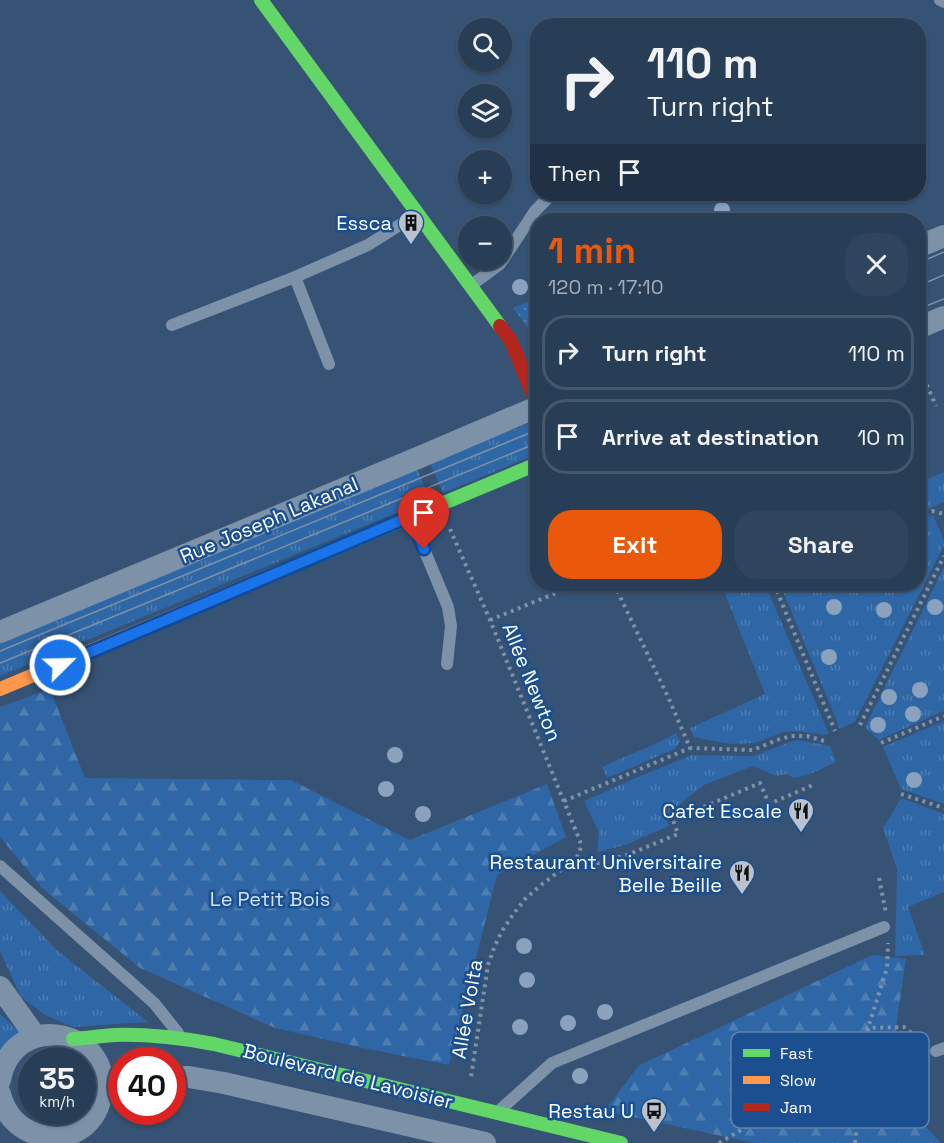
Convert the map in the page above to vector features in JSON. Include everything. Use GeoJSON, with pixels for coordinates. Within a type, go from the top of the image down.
{"type":"FeatureCollection","features":[{"type":"Feature","properties":{"kind":"street"},"geometry":{"type":"LineString","coordinates":[[261,0],[511,341],[530,387]]}},
{"type":"Feature","properties":{"kind":"street"},"geometry":{"type":"LineString","coordinates":[[926,244],[944,236]]}},
{"type":"Feature","properties":{"kind":"street"},"geometry":{"type":"LineString","coordinates":[[926,325],[944,317]]}},
{"type":"Feature","properties":{"kind":"street","name":"Rue Joseph Lakanal"},"geometry":{"type":"LineString","coordinates":[[0,632],[420,458],[530,408]]}},
{"type":"Feature","properties":{"kind":"street"},"geometry":{"type":"LineString","coordinates":[[0,689],[530,467]]}},
{"type":"Feature","properties":{"kind":"street"},"geometry":{"type":"LineString","coordinates":[[0,987],[36,1037]]}},
{"type":"Feature","properties":{"kind":"street"},"geometry":{"type":"LineString","coordinates":[[0,1080],[10,1054],[36,1037],[54,1035],[73,1039],[85,1047]]}},
{"type":"Feature","properties":{"kind":"street","name":"Boulevard de Lavoisier"},"geometry":{"type":"LineString","coordinates":[[73,1039],[117,1035],[183,1038],[621,1143]]}},
{"type":"Feature","properties":{"kind":"street"},"geometry":{"type":"LineString","coordinates":[[96,1061],[103,1079],[103,1093],[96,1111]]}},
{"type":"Feature","properties":{"kind":"street","name":"Boulevard de Lavoisier"},"geometry":{"type":"LineString","coordinates":[[186,1077],[224,1083],[485,1143]]}},
{"type":"Feature","properties":{"kind":"street"},"geometry":{"type":"LineString","coordinates":[[0,1094],[8,1114],[26,1136],[68,1139],[85,1125]]}},
{"type":"Feature","properties":{"kind":"street"},"geometry":{"type":"LineString","coordinates":[[96,1114],[108,1104]]}},
{"type":"Feature","properties":{"kind":"lane"},"geometry":{"type":"LineString","coordinates":[[534,213],[545,201]]}},
{"type":"Feature","properties":{"kind":"lane"},"geometry":{"type":"LineString","coordinates":[[172,325],[295,277],[368,245],[418,213]]}},
{"type":"Feature","properties":{"kind":"lane"},"geometry":{"type":"LineString","coordinates":[[471,286],[500,264],[530,219]]}},
{"type":"Feature","properties":{"kind":"lane"},"geometry":{"type":"LineString","coordinates":[[295,277],[329,364]]}},
{"type":"Feature","properties":{"kind":"lane"},"geometry":{"type":"LineString","coordinates":[[411,516],[448,608],[451,626],[447,664]]}},
{"type":"Feature","properties":{"kind":"lane"},"geometry":{"type":"LineString","coordinates":[[0,866],[154,1003],[183,1038]]}},
{"type":"Feature","properties":{"kind":"lane"},"geometry":{"type":"LineString","coordinates":[[497,1112],[552,1063],[886,924]]}},
{"type":"Feature","properties":{"kind":"path"},"geometry":{"type":"LineString","coordinates":[[926,383],[936,406]]}},
{"type":"Feature","properties":{"kind":"path"},"geometry":{"type":"LineString","coordinates":[[926,514],[932,511],[944,514]]}},
{"type":"Feature","properties":{"kind":"path","name":"Allée Newton"},"geometry":{"type":"LineString","coordinates":[[449,526],[580,841],[580,852],[573,861]]}},
{"type":"Feature","properties":{"kind":"path"},"geometry":{"type":"LineString","coordinates":[[860,725],[944,556]]}},
{"type":"Feature","properties":{"kind":"path"},"geometry":{"type":"LineString","coordinates":[[490,620],[561,591]]}},
{"type":"Feature","properties":{"kind":"path"},"geometry":{"type":"LineString","coordinates":[[617,591],[690,748]]}},
{"type":"Feature","properties":{"kind":"path"},"geometry":{"type":"LineString","coordinates":[[777,591],[835,732]]}},
{"type":"Feature","properties":{"kind":"path"},"geometry":{"type":"LineString","coordinates":[[881,743],[944,716]]}},
{"type":"Feature","properties":{"kind":"path"},"geometry":{"type":"LineString","coordinates":[[564,801],[690,748],[753,750],[791,736],[807,736],[828,742]]}},
{"type":"Feature","properties":{"kind":"path"},"geometry":{"type":"LineString","coordinates":[[573,861],[598,863],[627,855],[678,834],[673,820],[760,783],[769,804],[813,785]]}},
{"type":"Feature","properties":{"kind":"path"},"geometry":{"type":"LineString","coordinates":[[901,794],[944,808]]}},
{"type":"Feature","properties":{"kind":"path","name":"Allée Volta"},"geometry":{"type":"LineString","coordinates":[[471,1077],[488,965],[502,931],[525,899],[573,861]]}},
{"type":"Feature","properties":{"kind":"path"},"geometry":{"type":"LineString","coordinates":[[868,1032],[887,968],[886,924],[879,878]]}},
{"type":"Feature","properties":{"kind":"path"},"geometry":{"type":"LineString","coordinates":[[864,1032],[868,1028],[904,1028],[911,1032]]}},
{"type":"Feature","properties":{"kind":"path"},"geometry":{"type":"LineString","coordinates":[[719,1143],[744,1128]]}},
{"type":"Feature","properties":{"kind":"path"},"geometry":{"type":"LineString","coordinates":[[855,1143],[857,1128]]}},
{"type":"Feature","properties":{"kind":"green space"},"geometry":{"type":"Polygon","coordinates":[[[530,301],[530,331],[513,308],[530,301]]]}},
{"type":"Feature","properties":{"kind":"green space"},"geometry":{"type":"Polygon","coordinates":[[[530,423],[530,457],[443,493],[430,463],[530,423]]]}},
{"type":"Feature","properties":{"kind":"green space"},"geometry":{"type":"Polygon","coordinates":[[[417,469],[430,499],[0,676],[0,640],[417,469]]]}},
{"type":"Feature","properties":{"kind":"green space"},"geometry":{"type":"Polygon","coordinates":[[[944,472],[944,502],[926,510],[926,480],[944,472]]]}},
{"type":"Feature","properties":{"kind":"green space"},"geometry":{"type":"Polygon","coordinates":[[[933,515],[944,545],[926,581],[926,518],[933,515]]]}},
{"type":"Feature","properties":{"kind":"green space"},"geometry":{"type":"Polygon","coordinates":[[[944,567],[944,711],[879,740],[865,727],[944,567]]]}},
{"type":"Feature","properties":{"kind":"green space"},"geometry":{"type":"Polygon","coordinates":[[[724,591],[768,591],[829,734],[784,732],[755,743],[731,744],[694,737],[690,728],[765,694],[724,591]]]}},
{"type":"Feature","properties":{"kind":"green space"},"geometry":{"type":"Polygon","coordinates":[[[783,591],[921,591],[855,722],[840,729],[783,591]]]}},
{"type":"Feature","properties":{"kind":"green space","name":"Le Petit Bois"},"geometry":{"type":"Polygon","coordinates":[[[50,689],[85,778],[291,780],[410,840],[547,784],[566,837],[497,875],[449,1065],[275,1028],[140,968],[43,889],[0,837],[0,707],[50,689]]]}},
{"type":"Feature","properties":{"kind":"green space"},"geometry":{"type":"Polygon","coordinates":[[[944,721],[944,804],[901,789],[883,747],[944,721]]]}},
{"type":"Feature","properties":{"kind":"green space"},"geometry":{"type":"Polygon","coordinates":[[[676,733],[680,741],[675,749],[607,778],[602,767],[676,733]]]}},
{"type":"Feature","properties":{"kind":"green space"},"geometry":{"type":"Polygon","coordinates":[[[798,740],[830,746],[836,762],[808,775],[794,778],[786,774],[776,776],[753,766],[704,785],[665,816],[669,826],[625,845],[597,852],[599,833],[584,801],[692,755],[754,756],[798,740]]]}},
{"type":"Feature","properties":{"kind":"green space"},"geometry":{"type":"Polygon","coordinates":[[[901,798],[944,814],[944,892],[908,907],[925,955],[895,956],[897,869],[883,828],[901,798]]]}},
{"type":"Feature","properties":{"kind":"green space"},"geometry":{"type":"Polygon","coordinates":[[[0,891],[58,951],[148,1022],[73,1027],[45,1015],[21,997],[0,951],[0,891]]]}},
{"type":"Feature","properties":{"kind":"green space"},"geometry":{"type":"Polygon","coordinates":[[[872,955],[906,959],[897,1032],[731,1032],[731,1128],[927,1128],[941,1143],[754,1143],[605,1111],[638,1066],[872,955]]]}},
{"type":"Feature","properties":{"kind":"green space"},"geometry":{"type":"Polygon","coordinates":[[[0,1014],[20,1032],[0,1052],[0,1014]]]}},
{"type":"Feature","properties":{"kind":"tram line"},"geometry":{"type":"LineString","coordinates":[[926,260],[944,252]]}},
{"type":"Feature","properties":{"kind":"tram line"},"geometry":{"type":"LineString","coordinates":[[926,283],[944,275]]}},
{"type":"Feature","properties":{"kind":"tram line"},"geometry":{"type":"LineString","coordinates":[[926,306],[944,299]]}},
{"type":"Feature","properties":{"kind":"tram line"},"geometry":{"type":"LineString","coordinates":[[0,651],[530,433]]}},
{"type":"Feature","properties":{"kind":"tram line"},"geometry":{"type":"LineString","coordinates":[[0,663],[530,446]]}},
{"type":"Feature","properties":{"kind":"traffic: fast"},"geometry":{"type":"LineString","coordinates":[[261,0],[500,326]]}},
{"type":"Feature","properties":{"kind":"traffic: fast"},"geometry":{"type":"LineString","coordinates":[[274,574],[530,467]]}},
{"type":"Feature","properties":{"kind":"traffic: fast"},"geometry":{"type":"LineString","coordinates":[[73,1039],[140,1035],[214,1044],[621,1143]]}},
{"type":"Feature","properties":{"kind":"traffic: slow"},"geometry":{"type":"LineString","coordinates":[[0,689],[274,574]]}},
{"type":"Feature","properties":{"kind":"traffic: jam"},"geometry":{"type":"LineString","coordinates":[[500,326],[511,341],[530,387]]}},
{"type":"Feature","properties":{"kind":"place","name":"Essca"},"geometry":{"type":"Point","coordinates":[411,246]}},
{"type":"Feature","properties":{"kind":"place","name":"Cafet Escale"},"geometry":{"type":"Point","coordinates":[801,834]}},
{"type":"Feature","properties":{"kind":"place","name":"Restaurant Universitaire Belle Beille"},"geometry":{"type":"Point","coordinates":[742,896]}},
{"type":"Feature","properties":{"kind":"place","name":"Restau U"},"geometry":{"type":"Point","coordinates":[654,1134]}},
{"type":"Feature","properties":{"kind":"route"},"geometry":{"type":"LineString","coordinates":[[60,665],[411,516],[424,549]]}}]}
